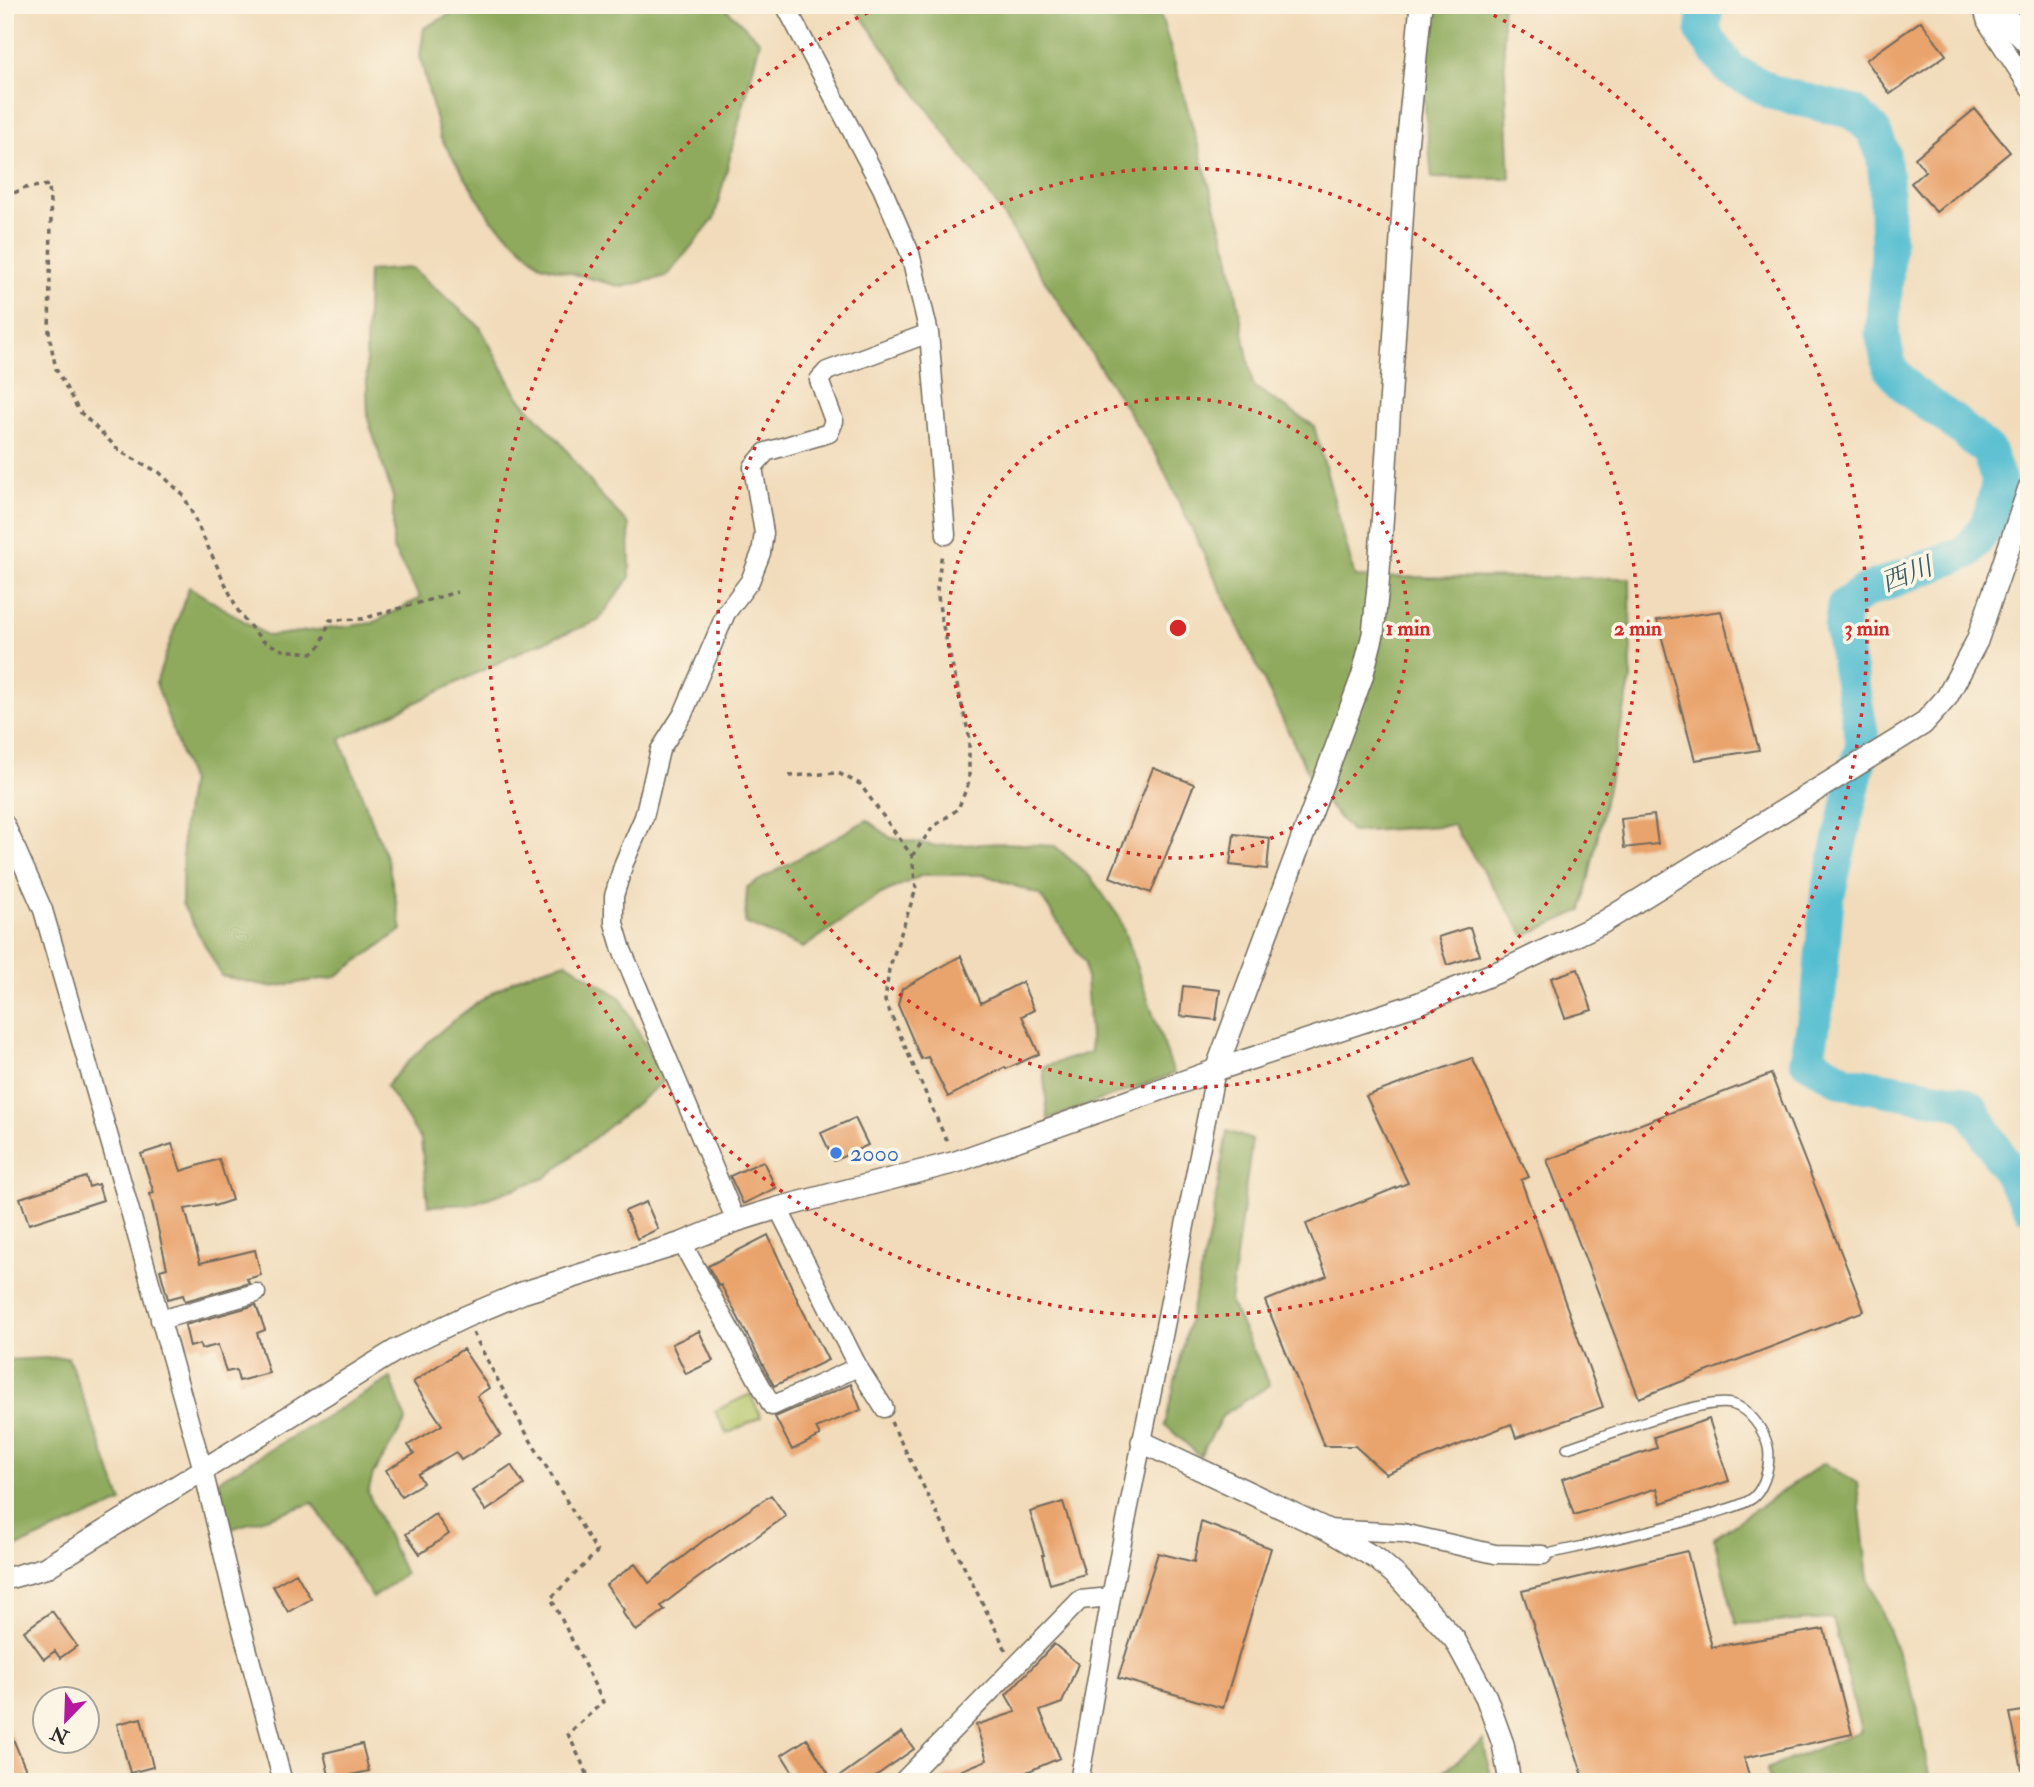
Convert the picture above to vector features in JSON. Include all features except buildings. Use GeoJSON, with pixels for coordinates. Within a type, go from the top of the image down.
{"type":"FeatureCollection","features":[{"type":"Feature","properties":{"kind":"main road"},"geometry":{"type":"LineString","coordinates":[[1993,5],[2029,43]]}},
{"type":"Feature","properties":{"kind":"street"},"geometry":{"type":"LineString","coordinates":[[785,5],[882,188],[911,253],[929,333],[946,535]]}},
{"type":"Feature","properties":{"kind":"street"},"geometry":{"type":"LineString","coordinates":[[1079,1782],[1111,1597],[1216,1070],[1362,677],[1373,634],[1407,147],[1421,5]]}},
{"type":"Feature","properties":{"kind":"street"},"geometry":{"type":"LineString","coordinates":[[1982,5],[1987,22],[2029,87]]}},
{"type":"Feature","properties":{"kind":"street"},"geometry":{"type":"LineString","coordinates":[[736,1221],[622,950],[614,923],[614,896],[624,863],[644,817],[660,750],[683,714],[726,613],[750,581],[761,553],[764,533],[753,467],[766,452],[829,433],[834,421],[819,380],[827,371],[929,333]]}},
{"type":"Feature","properties":{"kind":"street"},"geometry":{"type":"LineString","coordinates":[[5,1579],[45,1568],[398,1349],[522,1293],[682,1243],[736,1221],[778,1208],[956,1162],[1216,1070],[1417,1004],[1520,963],[1602,923],[1923,724],[1947,697],[1977,641],[2029,488]]}},
{"type":"Feature","properties":{"kind":"street"},"geometry":{"type":"LineString","coordinates":[[5,824],[43,910],[203,1470],[283,1782]]}},
{"type":"Feature","properties":{"kind":"street"},"geometry":{"type":"LineString","coordinates":[[778,1208],[858,1367],[884,1408]]}},
{"type":"Feature","properties":{"kind":"street"},"geometry":{"type":"LineString","coordinates":[[682,1243],[772,1406],[858,1367]]}},
{"type":"Feature","properties":{"kind":"street"},"geometry":{"type":"LineString","coordinates":[[160,1320],[256,1293]]}},
{"type":"Feature","properties":{"kind":"street"},"geometry":{"type":"LineString","coordinates":[[1142,1442],[1326,1529],[1377,1559],[1399,1578],[1455,1640],[1486,1697],[1503,1744],[1510,1782]]}},
{"type":"Feature","properties":{"kind":"street"},"geometry":{"type":"LineString","coordinates":[[1326,1529],[1403,1533],[1495,1554],[1544,1555]]}},
{"type":"Feature","properties":{"kind":"street"},"geometry":{"type":"LineString","coordinates":[[902,1782],[1080,1600],[1111,1597]]}},
{"type":"Feature","properties":{"kind":"lane"},"geometry":{"type":"LineString","coordinates":[[1544,1555],[1676,1525],[1731,1508],[1755,1496],[1764,1480],[1770,1459],[1765,1435],[1752,1417],[1733,1404],[1707,1404],[1567,1448]]}},
{"type":"Feature","properties":{"kind":"path"},"geometry":{"type":"LineString","coordinates":[[5,197],[25,188],[49,185],[49,335],[56,369],[79,411],[121,452],[160,473],[184,496],[240,615],[263,641],[282,650],[313,653],[321,645],[330,620],[362,619],[457,592]]}},
{"type":"Feature","properties":{"kind":"path"},"geometry":{"type":"LineString","coordinates":[[912,856],[933,828],[958,809],[970,782],[969,735],[941,618],[937,589],[946,535]]}},
{"type":"Feature","properties":{"kind":"path"},"geometry":{"type":"LineString","coordinates":[[789,776],[838,773],[860,784],[912,856],[916,889],[889,969],[885,1001],[956,1162]]}},
{"type":"Feature","properties":{"kind":"path"},"geometry":{"type":"LineString","coordinates":[[465,1317],[522,1426],[597,1552],[551,1598],[604,1702],[568,1734],[591,1782]]}},
{"type":"Feature","properties":{"kind":"path"},"geometry":{"type":"LineString","coordinates":[[884,1408],[1015,1667]]}},
{"type":"Feature","properties":{"kind":"green space"},"geometry":{"type":"Polygon","coordinates":[[[468,5],[722,5],[760,41],[714,219],[667,276],[622,287],[541,265],[491,219],[440,137],[420,56],[424,28],[468,5]]]}},
{"type":"Feature","properties":{"kind":"green space"},"geometry":{"type":"Polygon","coordinates":[[[853,5],[1158,5],[1229,254],[1253,386],[1314,426],[1355,577],[1630,578],[1631,679],[1582,910],[1525,936],[1453,825],[1352,832],[1318,794],[1158,458],[994,201],[853,5]]]}},
{"type":"Feature","properties":{"kind":"green space"},"geometry":{"type":"Polygon","coordinates":[[[1415,5],[1506,5],[1502,8],[1510,179],[1432,178],[1415,5]]]}},
{"type":"Feature","properties":{"kind":"green space"},"geometry":{"type":"Polygon","coordinates":[[[412,268],[480,327],[517,395],[629,525],[630,577],[598,621],[533,646],[340,739],[388,862],[402,930],[335,977],[272,987],[222,976],[182,904],[183,827],[190,780],[156,683],[189,587],[268,636],[373,623],[420,598],[393,549],[393,497],[368,419],[366,353],[368,271],[412,268]]]}},
{"type":"Feature","properties":{"kind":"green space"},"geometry":{"type":"Polygon","coordinates":[[[867,820],[891,838],[937,846],[1004,843],[1055,846],[1091,878],[1119,917],[1174,1074],[1048,1119],[1043,1067],[1091,1052],[1085,963],[1040,895],[985,875],[923,875],[881,894],[803,948],[745,923],[747,887],[867,820]]]}},
{"type":"Feature","properties":{"kind":"green space"},"geometry":{"type":"Polygon","coordinates":[[[566,962],[621,998],[664,1081],[545,1178],[471,1204],[428,1206],[421,1140],[386,1086],[431,1039],[482,999],[525,975],[566,962]]]}},
{"type":"Feature","properties":{"kind":"green space"},"geometry":{"type":"Polygon","coordinates":[[[1227,1131],[1252,1140],[1230,1302],[1270,1385],[1223,1415],[1200,1456],[1165,1425],[1212,1223],[1227,1131]]]}},
{"type":"Feature","properties":{"kind":"green space"},"geometry":{"type":"Polygon","coordinates":[[[68,1357],[122,1502],[5,1552],[5,1360],[68,1357]]]}},
{"type":"Feature","properties":{"kind":"green space"},"geometry":{"type":"Polygon","coordinates":[[[391,1378],[406,1421],[373,1474],[368,1493],[405,1574],[373,1598],[313,1503],[228,1530],[217,1481],[391,1378]]]}},
{"type":"Feature","properties":{"kind":"green space"},"geometry":{"type":"Polygon","coordinates":[[[750,1394],[761,1417],[727,1434],[715,1411],[750,1394]]]}},
{"type":"Feature","properties":{"kind":"green space"},"geometry":{"type":"Polygon","coordinates":[[[1824,1463],[1857,1483],[1868,1578],[1916,1701],[1930,1782],[1769,1782],[1767,1769],[1861,1731],[1833,1619],[1736,1624],[1714,1538],[1824,1463]]]}},
{"type":"Feature","properties":{"kind":"green space"},"geometry":{"type":"Polygon","coordinates":[[[1483,1740],[1492,1782],[1430,1782],[1483,1740]]]}},
{"type":"Feature","properties":{"kind":"waterway","name":"西川"},"geometry":{"type":"LineString","coordinates":[[1706,5],[1703,33],[1731,70],[1774,93],[1853,112],[1873,130],[1883,154],[1886,180],[1888,252],[1882,333],[1890,368],[1909,390],[1950,419],[1988,451],[1999,481],[1988,525],[1967,552],[1865,591],[1844,606],[1841,627],[1863,742],[1827,898],[1819,992],[1807,1060],[1845,1082],[1954,1101],[1970,1107],[2029,1205]]}},
{"type":"Feature","properties":{"kind":"place","name":"2000"},"geometry":{"type":"Point","coordinates":[836,1153]}}]}
